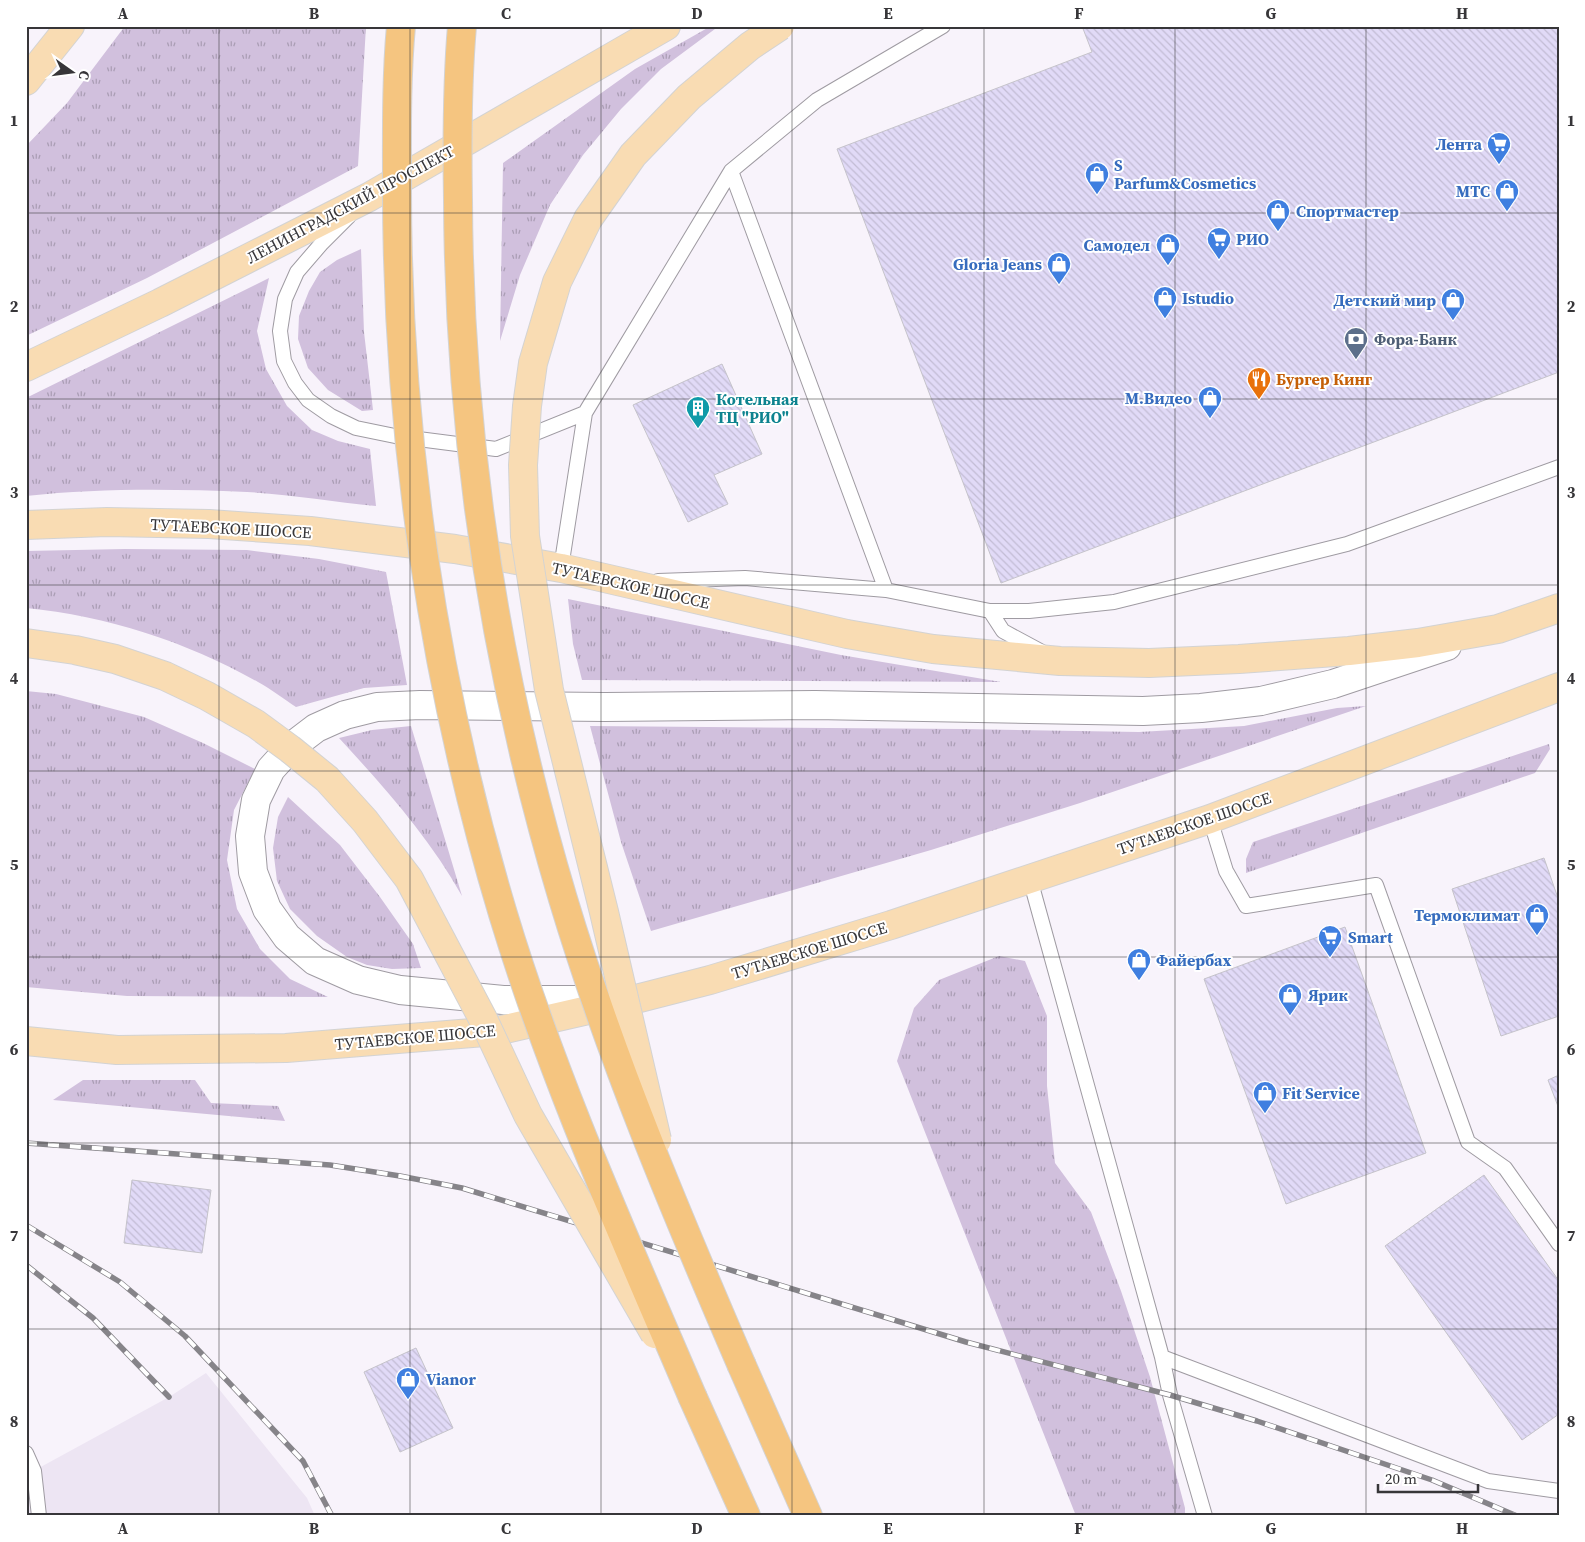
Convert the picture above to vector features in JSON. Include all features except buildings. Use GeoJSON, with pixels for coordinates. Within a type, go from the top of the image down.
{"type":"FeatureCollection","features":[{"type":"Feature","properties":{"kind":"highway"},"geometry":{"type":"LineString","coordinates":[[401,26],[397,144],[397,250],[403,361],[411,457],[426,570],[443,670],[469,788],[503,914],[538,1022],[584,1140],[693,1398],[746,1516]]}},
{"type":"Feature","properties":{"kind":"highway"},"geometry":{"type":"LineString","coordinates":[[462,26],[457,148],[458,245],[463,354],[472,451],[490,582],[504,664],[528,770],[563,898],[600,1011],[641,1125],[670,1198],[808,1516]]}},
{"type":"Feature","properties":{"kind":"main road"},"geometry":{"type":"LineString","coordinates":[[26,81],[70,26]]}},
{"type":"Feature","properties":{"kind":"main road","name":"ЛЕНИНГРАДСКИЙ ПРОСПЕКТ"},"geometry":{"type":"LineString","coordinates":[[26,367],[160,303],[369,197],[666,26]]}},
{"type":"Feature","properties":{"kind":"main road"},"geometry":{"type":"LineString","coordinates":[[670,1198],[604,912],[549,690],[525,536],[523,465],[527,406],[534,364],[557,282],[588,219],[633,155],[688,97],[750,46],[780,26]]}},
{"type":"Feature","properties":{"kind":"main road","name":"ТУТАЕВСКОЕ ШОССЕ"},"geometry":{"type":"LineString","coordinates":[[26,525],[107,522],[209,524],[310,531],[455,549],[561,568],[847,634],[933,649],[1060,662],[1149,663],[1349,651],[1418,643],[1498,629],[1559,608]]}},
{"type":"Feature","properties":{"kind":"main road"},"geometry":{"type":"LineString","coordinates":[[26,643],[75,650],[115,659],[165,676],[207,696],[256,724],[290,749],[327,779],[365,821],[409,879],[483,1019],[528,1114],[693,1398]]}},
{"type":"Feature","properties":{"kind":"main road","name":"ТУТАЕВСКОЕ ШОССЕ"},"geometry":{"type":"LineString","coordinates":[[26,1041],[117,1050],[286,1048],[497,1031],[632,1000],[710,980],[891,925],[1210,819],[1559,687]]}},
{"type":"Feature","properties":{"kind":"street"},"geometry":{"type":"LineString","coordinates":[[632,1000],[503,1000],[400,990],[358,980],[315,961],[286,937],[266,909],[253,872],[250,836],[256,800],[271,769],[291,747],[316,728],[345,715],[377,707],[420,705],[605,707],[815,705],[1143,711],[1201,708],[1261,701],[1333,684],[1498,629]]}},
{"type":"Feature","properties":{"kind":"lane"},"geometry":{"type":"LineString","coordinates":[[561,568],[585,413],[731,171],[817,100],[943,26]]}},
{"type":"Feature","properties":{"kind":"lane"},"geometry":{"type":"LineString","coordinates":[[731,171],[886,590]]}},
{"type":"Feature","properties":{"kind":"lane"},"geometry":{"type":"LineString","coordinates":[[369,197],[322,243],[297,272],[285,298],[280,331],[284,361],[295,384],[308,400],[331,416],[356,428],[395,436],[496,449],[585,413]]}},
{"type":"Feature","properties":{"kind":"lane"},"geometry":{"type":"LineString","coordinates":[[616,582],[745,578],[886,590],[990,611],[1029,611],[1114,602],[1347,544],[1559,467]]}},
{"type":"Feature","properties":{"kind":"lane"},"geometry":{"type":"LineString","coordinates":[[990,611],[1003,632],[1060,662]]}},
{"type":"Feature","properties":{"kind":"lane"},"geometry":{"type":"LineString","coordinates":[[1210,819],[1226,871],[1246,906],[1376,885],[1468,1142],[1505,1168],[1559,1244]]}},
{"type":"Feature","properties":{"kind":"lane"},"geometry":{"type":"LineString","coordinates":[[1030,879],[1162,1357],[1170,1395],[1205,1516]]}},
{"type":"Feature","properties":{"kind":"lane"},"geometry":{"type":"LineString","coordinates":[[1162,1357],[1488,1481],[1559,1491]]}},
{"type":"Feature","properties":{"kind":"lane"},"geometry":{"type":"LineString","coordinates":[[26,1454],[34,1472],[39,1516]]}},
{"type":"Feature","properties":{"kind":"shaded area"},"geometry":{"type":"Polygon","coordinates":[[[206,1373],[307,1498],[315,1516],[26,1516],[26,1475],[169,1397],[206,1373]]]}},
{"type":"Feature","properties":{"kind":"green space"},"geometry":{"type":"Polygon","coordinates":[[[125,26],[366,26],[358,166],[147,278],[26,336],[26,146],[67,103],[125,26]]]}},
{"type":"Feature","properties":{"kind":"green space"},"geometry":{"type":"Polygon","coordinates":[[[711,26],[719,26],[661,69],[621,109],[583,155],[550,205],[520,275],[500,341],[503,163],[635,69],[711,26]]]}},
{"type":"Feature","properties":{"kind":"green space"},"geometry":{"type":"Polygon","coordinates":[[[361,249],[364,332],[373,410],[362,411],[328,390],[308,368],[298,339],[299,316],[309,291],[320,272],[337,260],[361,249]]]}},
{"type":"Feature","properties":{"kind":"green space"},"geometry":{"type":"Polygon","coordinates":[[[269,278],[257,331],[266,369],[287,406],[312,430],[338,441],[370,449],[376,506],[279,494],[220,491],[109,490],[26,496],[26,398],[269,278]]]}},
{"type":"Feature","properties":{"kind":"green space"},"geometry":{"type":"Polygon","coordinates":[[[125,549],[247,550],[319,559],[386,572],[407,685],[364,688],[296,707],[263,685],[231,668],[175,643],[117,624],[87,617],[26,608],[26,551],[125,549]]]}},
{"type":"Feature","properties":{"kind":"green space"},"geometry":{"type":"Polygon","coordinates":[[[568,599],[841,655],[1001,682],[582,680],[573,644],[568,599]]]}},
{"type":"Feature","properties":{"kind":"green space"},"geometry":{"type":"Polygon","coordinates":[[[26,691],[56,694],[144,717],[255,769],[234,810],[227,860],[237,909],[260,949],[290,979],[328,997],[127,996],[26,987],[26,691]]]}},
{"type":"Feature","properties":{"kind":"green space"},"geometry":{"type":"Polygon","coordinates":[[[1366,706],[1080,803],[931,850],[651,931],[621,842],[590,726],[1139,732],[1244,726],[1337,708],[1366,706]]]}},
{"type":"Feature","properties":{"kind":"green space"},"geometry":{"type":"Polygon","coordinates":[[[411,726],[462,896],[421,833],[339,738],[372,730],[411,726]]]}},
{"type":"Feature","properties":{"kind":"green space"},"geometry":{"type":"Polygon","coordinates":[[[1549,744],[1550,749],[1535,773],[1246,873],[1246,859],[1253,842],[1549,744]]]}},
{"type":"Feature","properties":{"kind":"green space"},"geometry":{"type":"Polygon","coordinates":[[[288,797],[340,845],[413,944],[421,968],[392,969],[367,965],[347,957],[317,936],[290,909],[277,881],[273,848],[278,817],[288,797]]]}},
{"type":"Feature","properties":{"kind":"green space"},"geometry":{"type":"Polygon","coordinates":[[[999,956],[1025,961],[1047,1016],[1047,1086],[1055,1163],[1091,1212],[1121,1291],[1150,1377],[1185,1508],[1185,1516],[1076,1516],[897,1061],[914,1008],[939,980],[999,956]]]}},
{"type":"Feature","properties":{"kind":"green space"},"geometry":{"type":"Polygon","coordinates":[[[83,1080],[195,1080],[211,1103],[278,1106],[285,1121],[53,1100],[83,1080]]]}},
{"type":"Feature","properties":{"kind":"railway"},"geometry":{"type":"LineString","coordinates":[[26,1143],[330,1165],[462,1188],[966,1342],[1170,1395],[1257,1421],[1432,1480],[1517,1516]]}},
{"type":"Feature","properties":{"kind":"railway"},"geometry":{"type":"LineString","coordinates":[[26,1225],[120,1282],[185,1336],[303,1461],[332,1516]]}},
{"type":"Feature","properties":{"kind":"railway"},"geometry":{"type":"LineString","coordinates":[[26,1265],[93,1318],[169,1397]]}},
{"type":"Feature","properties":{"kind":"place","name":"Лента"},"geometry":{"type":"Point","coordinates":[1499,165]}},
{"type":"Feature","properties":{"kind":"place","name":"S Parfum&Cosmetics"},"geometry":{"type":"Point","coordinates":[1097,195]}},
{"type":"Feature","properties":{"kind":"place","name":"МТС"},"geometry":{"type":"Point","coordinates":[1507,212]}},
{"type":"Feature","properties":{"kind":"place","name":"Спортмастер"},"geometry":{"type":"Point","coordinates":[1278,232]}},
{"type":"Feature","properties":{"kind":"place","name":"РИО"},"geometry":{"type":"Point","coordinates":[1219,260]}},
{"type":"Feature","properties":{"kind":"place","name":"Самодел"},"geometry":{"type":"Point","coordinates":[1168,266]}},
{"type":"Feature","properties":{"kind":"place","name":"Gloria Jeans"},"geometry":{"type":"Point","coordinates":[1059,285]}},
{"type":"Feature","properties":{"kind":"place","name":"Istudio"},"geometry":{"type":"Point","coordinates":[1165,319]}},
{"type":"Feature","properties":{"kind":"place","name":"Детский мир"},"geometry":{"type":"Point","coordinates":[1453,321]}},
{"type":"Feature","properties":{"kind":"place","name":"Фора-Банк"},"geometry":{"type":"Point","coordinates":[1356,360]}},
{"type":"Feature","properties":{"kind":"place","name":"Бургер Кинг"},"geometry":{"type":"Point","coordinates":[1259,400]}},
{"type":"Feature","properties":{"kind":"place","name":"М.Видео"},"geometry":{"type":"Point","coordinates":[1210,419]}},
{"type":"Feature","properties":{"kind":"place","name":"Котельная ТЦ \"РИО\""},"geometry":{"type":"Point","coordinates":[698,429]}},
{"type":"Feature","properties":{"kind":"place","name":"Термоклимат"},"geometry":{"type":"Point","coordinates":[1537,936]}},
{"type":"Feature","properties":{"kind":"place","name":"Smart"},"geometry":{"type":"Point","coordinates":[1330,958]}},
{"type":"Feature","properties":{"kind":"place","name":"Файербах"},"geometry":{"type":"Point","coordinates":[1139,981]}},
{"type":"Feature","properties":{"kind":"place","name":"Ярик"},"geometry":{"type":"Point","coordinates":[1290,1016]}},
{"type":"Feature","properties":{"kind":"place","name":"Fit Service"},"geometry":{"type":"Point","coordinates":[1265,1114]}},
{"type":"Feature","properties":{"kind":"place","name":"Vianor"},"geometry":{"type":"Point","coordinates":[408,1400]}}]}
